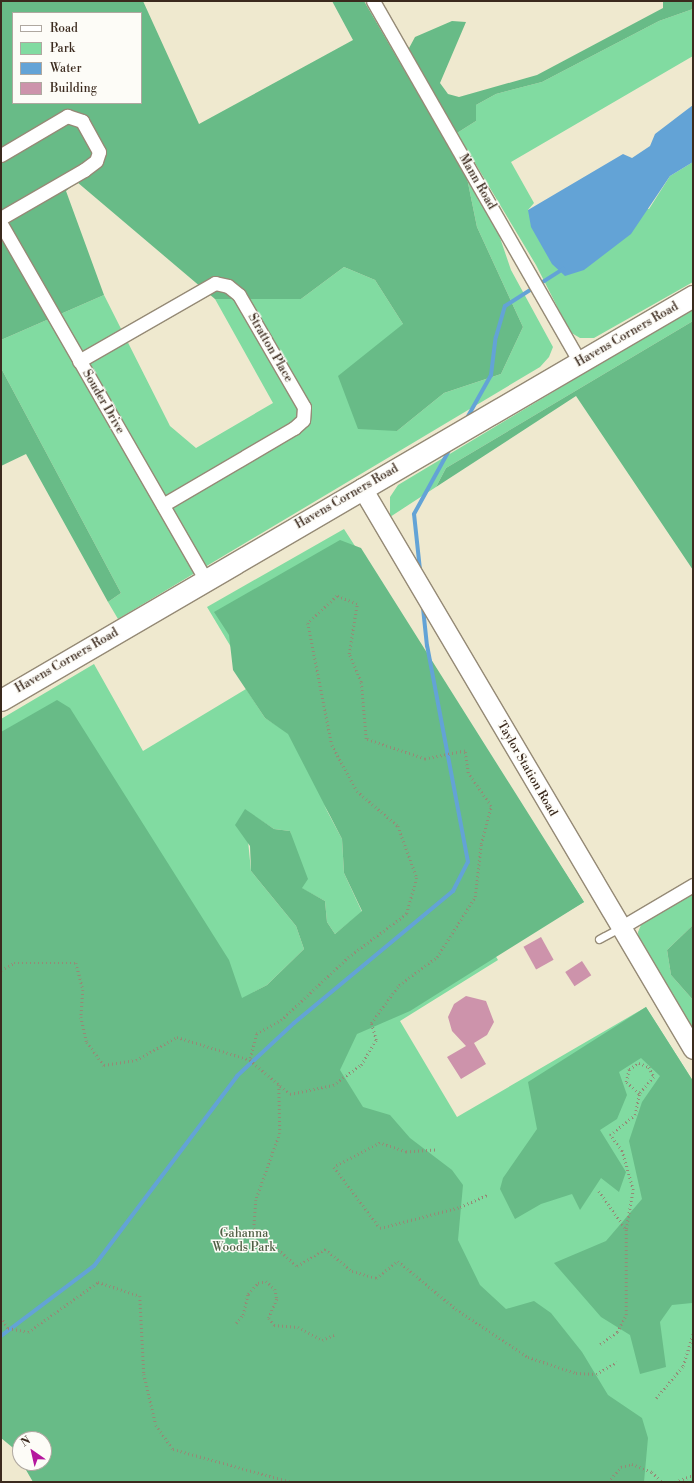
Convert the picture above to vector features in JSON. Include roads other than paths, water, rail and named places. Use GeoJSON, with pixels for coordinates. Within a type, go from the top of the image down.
{"type":"FeatureCollection","features":[{"type":"Feature","properties":{"kind":"main road","name":"Havens Corners Road"},"geometry":{"type":"LineString","coordinates":[[1,700],[693,296]]}},
{"type":"Feature","properties":{"kind":"main road","name":"Taylor Station Road"},"geometry":{"type":"LineString","coordinates":[[362,488],[620,928],[693,1048]]}},
{"type":"Feature","properties":{"kind":"street","name":"Mann Road"},"geometry":{"type":"LineString","coordinates":[[373,1],[580,362]]}},
{"type":"Feature","properties":{"kind":"street"},"geometry":{"type":"LineString","coordinates":[[1,154],[67,116],[82,121],[100,152],[96,161],[84,170],[1,218]]}},
{"type":"Feature","properties":{"kind":"street","name":"Souder Drive"},"geometry":{"type":"LineString","coordinates":[[1,224],[206,580]]}},
{"type":"Feature","properties":{"kind":"street","name":"Stratton Place"},"geometry":{"type":"LineString","coordinates":[[79,361],[215,283],[228,286],[239,295],[304,406],[303,420],[294,428],[163,505]]}},
{"type":"Feature","properties":{"kind":"street"},"geometry":{"type":"LineString","coordinates":[[620,928],[693,885]]}},
{"type":"Feature","properties":{"kind":"lane"},"geometry":{"type":"LineString","coordinates":[[599,940],[620,928]]}},
{"type":"Feature","properties":{"kind":"water"},"geometry":{"type":"Polygon","coordinates":[[[693,105],[693,162],[670,176],[631,234],[584,270],[565,276],[552,264],[531,227],[528,210],[623,154],[632,158],[650,146],[655,134],[693,105]]]}},
{"type":"Feature","properties":{"kind":"waterway"},"geometry":{"type":"LineString","coordinates":[[467,418],[491,375],[496,337],[505,306],[563,269]]}},
{"type":"Feature","properties":{"kind":"waterway"},"geometry":{"type":"LineString","coordinates":[[420,570],[414,514],[451,447]]}},
{"type":"Feature","properties":{"kind":"waterway"},"geometry":{"type":"LineString","coordinates":[[1,1336],[94,1266],[237,1076],[294,1023],[453,891],[468,862],[427,646],[423,607]]}},
{"type":"Feature","properties":{"kind":"park label","name":"Gahanna Woods Park"},"geometry":{"type":"Point","coordinates":[244,1241]}}]}
